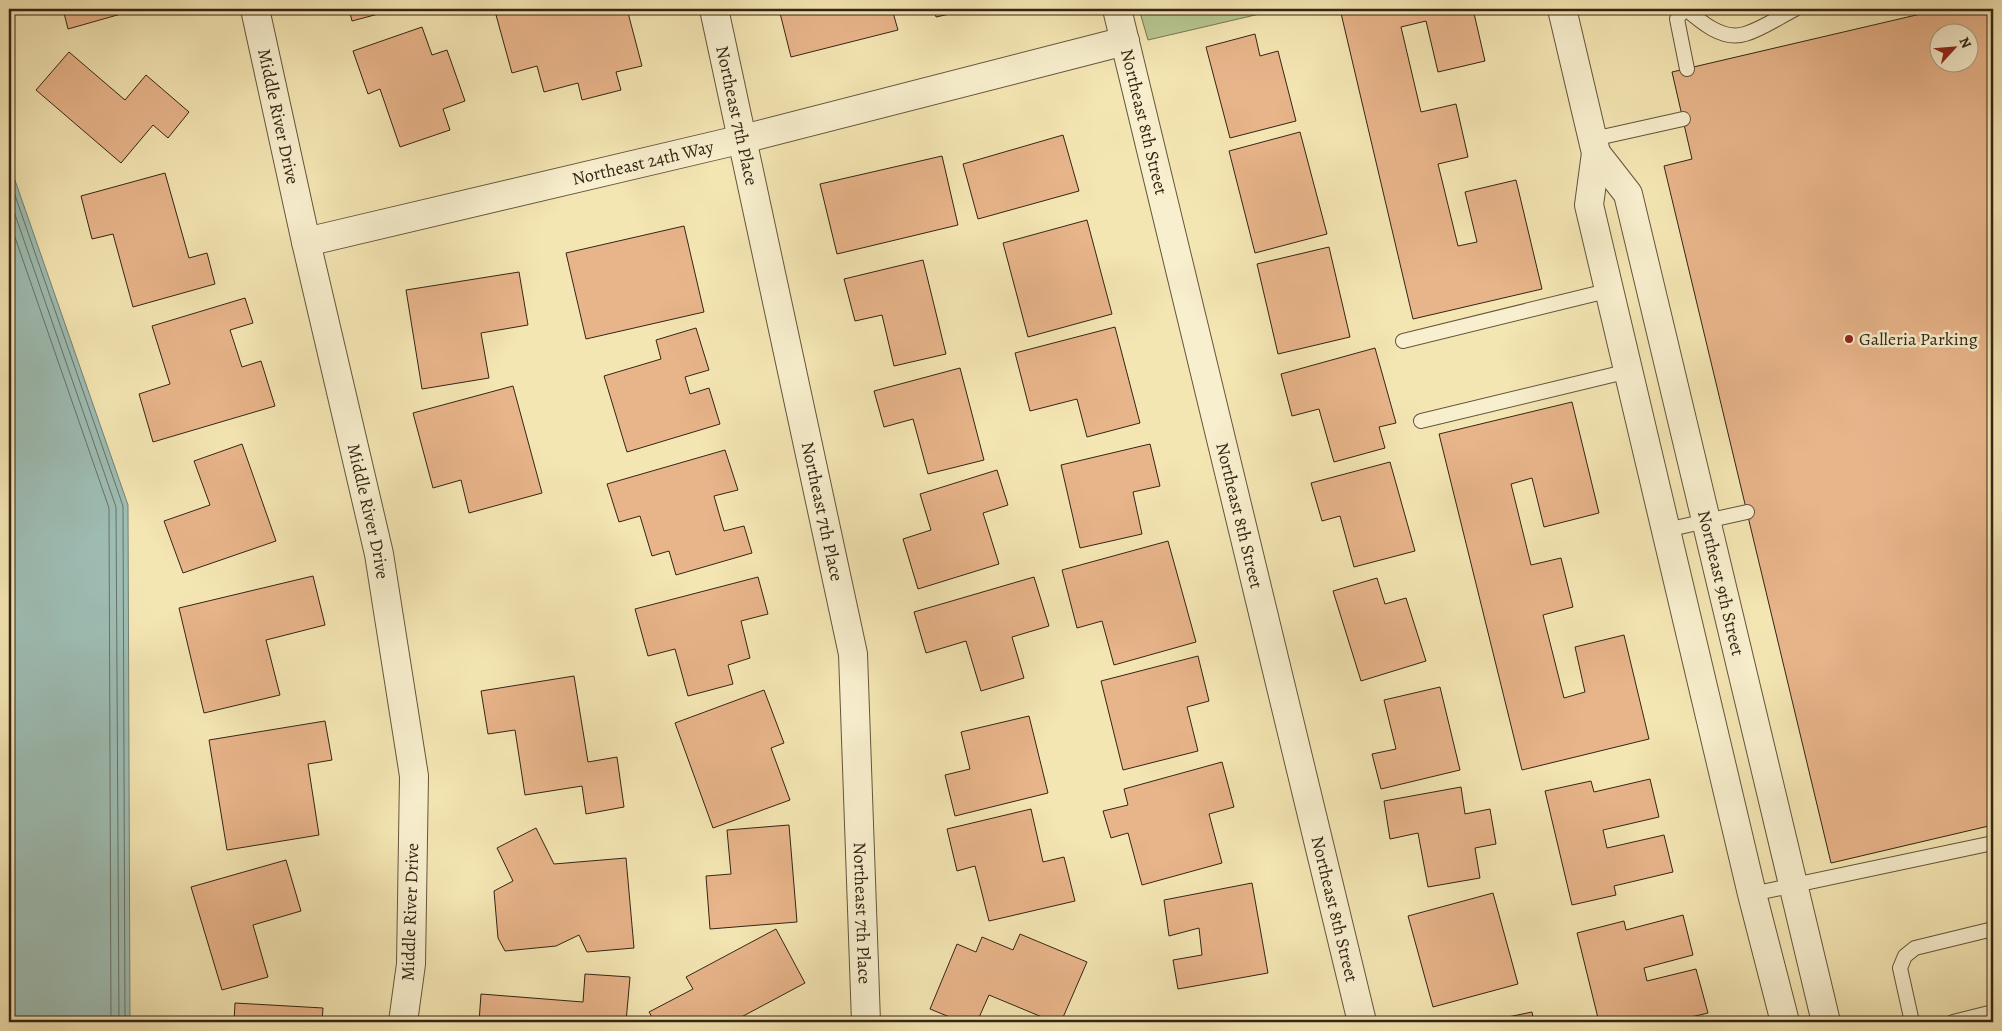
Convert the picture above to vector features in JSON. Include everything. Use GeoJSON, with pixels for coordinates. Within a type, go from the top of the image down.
{"type":"FeatureCollection","features":[{"type":"Feature","properties":{"kind":"street","name":"Middle River Drive"},"geometry":{"type":"LineString","coordinates":[[255,9],[306,242],[379,554],[414,776],[411,964],[403,1022]]}},
{"type":"Feature","properties":{"kind":"street","name":"Northeast 7th Place"},"geometry":{"type":"LineString","coordinates":[[714,9],[853,654],[866,1022]]}},
{"type":"Feature","properties":{"kind":"street","name":"Northeast 8th Street"},"geometry":{"type":"LineString","coordinates":[[1117,9],[1362,1022]]}},
{"type":"Feature","properties":{"kind":"street","name":"Northeast 9th Street"},"geometry":{"type":"LineString","coordinates":[[1562,9],[1595,146],[1589,205],[1752,894],[1785,1022]]}},
{"type":"Feature","properties":{"kind":"street","name":"Northeast 24th Way"},"geometry":{"type":"LineString","coordinates":[[306,242],[743,139],[1125,41]]}},
{"type":"Feature","properties":{"kind":"street","name":"Northeast 9th Street"},"geometry":{"type":"LineString","coordinates":[[1595,146],[1628,194],[1826,1022]]}},
{"type":"Feature","properties":{"kind":"lane"},"geometry":{"type":"LineString","coordinates":[[1687,69],[1677,19],[1685,9],[1712,29],[1726,34],[1744,34],[1795,9]]}},
{"type":"Feature","properties":{"kind":"lane"},"geometry":{"type":"LineString","coordinates":[[1595,146],[1682,119]]}},
{"type":"Feature","properties":{"kind":"lane"},"geometry":{"type":"LineString","coordinates":[[1403,340],[1610,290]]}},
{"type":"Feature","properties":{"kind":"lane"},"geometry":{"type":"LineString","coordinates":[[1421,421],[1629,371]]}},
{"type":"Feature","properties":{"kind":"lane"},"geometry":{"type":"LineString","coordinates":[[1666,530],[1747,512]]}},
{"type":"Feature","properties":{"kind":"lane"},"geometry":{"type":"LineString","coordinates":[[1752,894],[1993,843]]}},
{"type":"Feature","properties":{"kind":"lane"},"geometry":{"type":"LineString","coordinates":[[1912,1022],[1900,968],[1905,956],[1915,948],[1993,930]]}},
{"type":"Feature","properties":{"kind":"lane"},"geometry":{"type":"LineString","coordinates":[[1953,1022],[1993,1012]]}},
{"type":"Feature","properties":{"kind":"green space"},"geometry":{"type":"Polygon","coordinates":[[[1139,9],[1281,9],[1148,40],[1139,9]]]}},
{"type":"Feature","properties":{"kind":"water"},"geometry":{"type":"Polygon","coordinates":[[[9,163],[128,505],[130,1022],[9,1022],[9,163]]]}},
{"type":"Feature","properties":{"kind":"building"},"geometry":{"type":"Polygon","coordinates":[[[63,9],[135,9],[135,10],[68,29],[63,9]]]}},
{"type":"Feature","properties":{"kind":"building"},"geometry":{"type":"Polygon","coordinates":[[[349,9],[397,9],[352,21],[349,9]]]}},
{"type":"Feature","properties":{"kind":"building"},"geometry":{"type":"Polygon","coordinates":[[[521,9],[627,9],[642,66],[616,72],[621,90],[582,100],[578,83],[544,92],[537,66],[512,73],[496,15],[521,9]]]}},
{"type":"Feature","properties":{"kind":"building"},"geometry":{"type":"Polygon","coordinates":[[[779,9],[892,9],[898,30],[791,57],[779,9]]]}},
{"type":"Feature","properties":{"kind":"building"},"geometry":{"type":"Polygon","coordinates":[[[934,9],[972,9],[936,17],[934,9]]]}},
{"type":"Feature","properties":{"kind":"building"},"geometry":{"type":"Polygon","coordinates":[[[1340,9],[1473,9],[1485,61],[1438,72],[1426,21],[1401,27],[1421,112],[1456,104],[1468,157],[1438,164],[1458,246],[1477,242],[1465,192],[1516,180],[1542,289],[1413,319],[1340,9]]]}},
{"type":"Feature","properties":{"kind":"building","name":"Galleria Parking"},"geometry":{"type":"Polygon","coordinates":[[[1942,9],[1989,9],[1993,26],[1993,825],[1831,863],[1664,166],[1692,159],[1672,72],[1942,9]]]}},
{"type":"Feature","properties":{"kind":"building"},"geometry":{"type":"Polygon","coordinates":[[[422,27],[432,55],[447,50],[465,101],[443,109],[450,130],[400,147],[380,89],[368,94],[353,51],[422,27]]]}},
{"type":"Feature","properties":{"kind":"building"},"geometry":{"type":"Polygon","coordinates":[[[1255,34],[1260,56],[1278,51],[1296,121],[1230,138],[1206,47],[1255,34]]]}},
{"type":"Feature","properties":{"kind":"building"},"geometry":{"type":"Polygon","coordinates":[[[69,52],[125,100],[146,75],[189,112],[168,138],[153,125],[121,163],[36,90],[69,52]]]}},
{"type":"Feature","properties":{"kind":"building"},"geometry":{"type":"Polygon","coordinates":[[[1300,132],[1327,234],[1255,253],[1229,151],[1300,132]]]}},
{"type":"Feature","properties":{"kind":"building"},"geometry":{"type":"Polygon","coordinates":[[[1063,135],[1079,191],[978,219],[963,164],[1063,135]]]}},
{"type":"Feature","properties":{"kind":"building"},"geometry":{"type":"Polygon","coordinates":[[[942,156],[958,225],[837,254],[820,184],[942,156]]]}},
{"type":"Feature","properties":{"kind":"building"},"geometry":{"type":"Polygon","coordinates":[[[165,173],[189,258],[207,253],[215,284],[133,307],[113,234],[92,239],[81,196],[165,173]]]}},
{"type":"Feature","properties":{"kind":"building"},"geometry":{"type":"Polygon","coordinates":[[[1087,220],[1112,314],[1028,337],[1003,243],[1087,220]]]}},
{"type":"Feature","properties":{"kind":"building"},"geometry":{"type":"Polygon","coordinates":[[[684,226],[704,312],[586,339],[566,253],[684,226]]]}},
{"type":"Feature","properties":{"kind":"building"},"geometry":{"type":"Polygon","coordinates":[[[1329,247],[1350,337],[1278,354],[1257,264],[1329,247]]]}},
{"type":"Feature","properties":{"kind":"building"},"geometry":{"type":"Polygon","coordinates":[[[923,260],[946,354],[894,366],[882,315],[855,321],[844,279],[923,260]]]}},
{"type":"Feature","properties":{"kind":"building"},"geometry":{"type":"Polygon","coordinates":[[[519,272],[528,325],[481,333],[489,378],[422,389],[406,290],[519,272]]]}},
{"type":"Feature","properties":{"kind":"building"},"geometry":{"type":"Polygon","coordinates":[[[245,298],[253,323],[230,330],[242,367],[261,361],[275,406],[153,442],[139,394],[170,384],[152,326],[245,298]]]}},
{"type":"Feature","properties":{"kind":"building"},"geometry":{"type":"Polygon","coordinates":[[[1115,327],[1140,423],[1087,437],[1077,399],[1030,411],[1015,353],[1115,327]]]}},
{"type":"Feature","properties":{"kind":"building"},"geometry":{"type":"Polygon","coordinates":[[[696,328],[709,370],[685,377],[690,394],[709,388],[720,424],[627,452],[604,376],[661,359],[656,340],[696,328]]]}},
{"type":"Feature","properties":{"kind":"building"},"geometry":{"type":"Polygon","coordinates":[[[1375,348],[1396,423],[1379,427],[1385,448],[1334,462],[1319,409],[1292,416],[1281,374],[1375,348]]]}},
{"type":"Feature","properties":{"kind":"building"},"geometry":{"type":"Polygon","coordinates":[[[960,368],[984,460],[928,474],[913,419],[884,427],[874,391],[960,368]]]}},
{"type":"Feature","properties":{"kind":"building"},"geometry":{"type":"Polygon","coordinates":[[[513,386],[542,493],[469,513],[461,480],[433,488],[413,413],[513,386]]]}},
{"type":"Feature","properties":{"kind":"building"},"geometry":{"type":"Polygon","coordinates":[[[1572,402],[1599,513],[1544,527],[1532,478],[1511,484],[1531,565],[1561,558],[1573,607],[1543,615],[1564,698],[1585,692],[1575,647],[1624,635],[1649,739],[1522,770],[1439,434],[1572,402]]]}},
{"type":"Feature","properties":{"kind":"building"},"geometry":{"type":"Polygon","coordinates":[[[242,444],[276,541],[183,573],[164,521],[210,505],[194,461],[242,444]]]}},
{"type":"Feature","properties":{"kind":"building"},"geometry":{"type":"Polygon","coordinates":[[[1150,444],[1160,486],[1133,492],[1142,534],[1080,548],[1061,465],[1150,444]]]}},
{"type":"Feature","properties":{"kind":"building"},"geometry":{"type":"Polygon","coordinates":[[[725,450],[738,490],[714,496],[724,531],[744,526],[752,553],[676,575],[669,551],[652,556],[640,516],[619,522],[607,484],[725,450]]]}},
{"type":"Feature","properties":{"kind":"building"},"geometry":{"type":"Polygon","coordinates":[[[1390,462],[1415,551],[1354,567],[1340,516],[1322,521],[1311,483],[1390,462]]]}},
{"type":"Feature","properties":{"kind":"building"},"geometry":{"type":"Polygon","coordinates":[[[997,470],[1008,505],[983,513],[999,564],[918,589],[903,539],[931,530],[920,494],[997,470]]]}},
{"type":"Feature","properties":{"kind":"building"},"geometry":{"type":"Polygon","coordinates":[[[1168,541],[1196,642],[1114,665],[1102,621],[1077,628],[1062,570],[1168,541]]]}},
{"type":"Feature","properties":{"kind":"building"},"geometry":{"type":"Polygon","coordinates":[[[313,576],[325,625],[266,640],[280,695],[204,713],[179,608],[313,576]]]}},
{"type":"Feature","properties":{"kind":"building"},"geometry":{"type":"Polygon","coordinates":[[[758,577],[768,614],[741,621],[750,658],[728,665],[733,684],[688,696],[675,649],[648,656],[635,609],[758,577]]]}},
{"type":"Feature","properties":{"kind":"building"},"geometry":{"type":"Polygon","coordinates":[[[1034,577],[1049,626],[1012,637],[1024,678],[981,691],[966,641],[926,653],[914,612],[1034,577]]]}},
{"type":"Feature","properties":{"kind":"building"},"geometry":{"type":"Polygon","coordinates":[[[1377,578],[1385,604],[1406,598],[1426,661],[1361,681],[1333,591],[1377,578]]]}},
{"type":"Feature","properties":{"kind":"building"},"geometry":{"type":"Polygon","coordinates":[[[1198,656],[1209,701],[1187,707],[1198,751],[1123,770],[1101,681],[1198,656]]]}},
{"type":"Feature","properties":{"kind":"building"},"geometry":{"type":"Polygon","coordinates":[[[574,676],[588,762],[617,757],[624,807],[586,814],[582,786],[525,795],[515,730],[488,734],[481,691],[574,676]]]}},
{"type":"Feature","properties":{"kind":"building"},"geometry":{"type":"Polygon","coordinates":[[[1440,687],[1460,770],[1381,789],[1372,754],[1396,749],[1384,700],[1440,687]]]}},
{"type":"Feature","properties":{"kind":"building"},"geometry":{"type":"Polygon","coordinates":[[[764,690],[784,743],[771,748],[790,800],[713,828],[675,723],[764,690]]]}},
{"type":"Feature","properties":{"kind":"building"},"geometry":{"type":"Polygon","coordinates":[[[1029,716],[1048,793],[955,816],[945,775],[970,769],[961,732],[1029,716]]]}},
{"type":"Feature","properties":{"kind":"building"},"geometry":{"type":"Polygon","coordinates":[[[325,721],[332,760],[308,764],[319,835],[227,850],[209,740],[325,721]]]}},
{"type":"Feature","properties":{"kind":"building"},"geometry":{"type":"Polygon","coordinates":[[[1222,762],[1234,807],[1209,814],[1222,863],[1142,885],[1128,833],[1111,838],[1103,811],[1128,805],[1124,789],[1222,762]]]}},
{"type":"Feature","properties":{"kind":"building"},"geometry":{"type":"Polygon","coordinates":[[[1650,779],[1659,817],[1603,830],[1607,848],[1664,835],[1673,872],[1614,886],[1616,895],[1572,905],[1545,791],[1591,781],[1594,792],[1650,779]]]}},
{"type":"Feature","properties":{"kind":"building"},"geometry":{"type":"Polygon","coordinates":[[[1461,787],[1465,814],[1490,809],[1496,844],[1475,848],[1480,878],[1428,887],[1418,833],[1390,839],[1384,801],[1461,787]]]}},
{"type":"Feature","properties":{"kind":"building"},"geometry":{"type":"Polygon","coordinates":[[[1031,809],[1043,862],[1064,857],[1075,901],[989,921],[975,866],[957,871],[947,829],[1031,809]]]}},
{"type":"Feature","properties":{"kind":"building"},"geometry":{"type":"Polygon","coordinates":[[[789,825],[797,922],[710,929],[706,876],[731,874],[727,830],[789,825]]]}},
{"type":"Feature","properties":{"kind":"building"},"geometry":{"type":"Polygon","coordinates":[[[536,828],[554,864],[626,858],[634,948],[587,952],[579,935],[556,946],[505,951],[498,938],[494,891],[513,881],[497,848],[536,828]]]}},
{"type":"Feature","properties":{"kind":"building"},"geometry":{"type":"Polygon","coordinates":[[[286,860],[301,911],[253,925],[268,977],[222,990],[191,887],[286,860]]]}},
{"type":"Feature","properties":{"kind":"building"},"geometry":{"type":"Polygon","coordinates":[[[1252,883],[1268,973],[1178,989],[1173,960],[1202,955],[1199,928],[1169,936],[1164,900],[1252,883]]]}},
{"type":"Feature","properties":{"kind":"building"},"geometry":{"type":"Polygon","coordinates":[[[1493,893],[1518,984],[1433,1007],[1408,916],[1493,893]]]}},
{"type":"Feature","properties":{"kind":"building"},"geometry":{"type":"Polygon","coordinates":[[[1683,915],[1693,955],[1644,968],[1647,981],[1696,969],[1708,1013],[1670,1022],[1599,1022],[1577,933],[1624,921],[1626,930],[1683,915]]]}},
{"type":"Feature","properties":{"kind":"building"},"geometry":{"type":"Polygon","coordinates":[[[776,929],[805,983],[732,1022],[655,1022],[649,1012],[693,989],[686,977],[776,929]]]}},
{"type":"Feature","properties":{"kind":"building"},"geometry":{"type":"Polygon","coordinates":[[[1020,934],[1087,962],[1061,1022],[1054,1022],[989,995],[977,1022],[962,1022],[930,1009],[957,944],[976,952],[982,937],[1013,950],[1020,934]]]}},
{"type":"Feature","properties":{"kind":"building"},"geometry":{"type":"Polygon","coordinates":[[[585,974],[630,977],[626,1022],[479,1022],[481,994],[583,1002],[585,974]]]}},
{"type":"Feature","properties":{"kind":"building"},"geometry":{"type":"Polygon","coordinates":[[[235,1003],[323,1008],[322,1022],[234,1022],[235,1003]]]}},
{"type":"Feature","properties":{"kind":"building"},"geometry":{"type":"Polygon","coordinates":[[[1532,1012],[1534,1022],[1484,1022],[1532,1012]]]}},
{"type":"Feature","properties":{"kind":"place","name":"Galleria Parking"},"geometry":{"type":"Point","coordinates":[1849,339]}}]}
